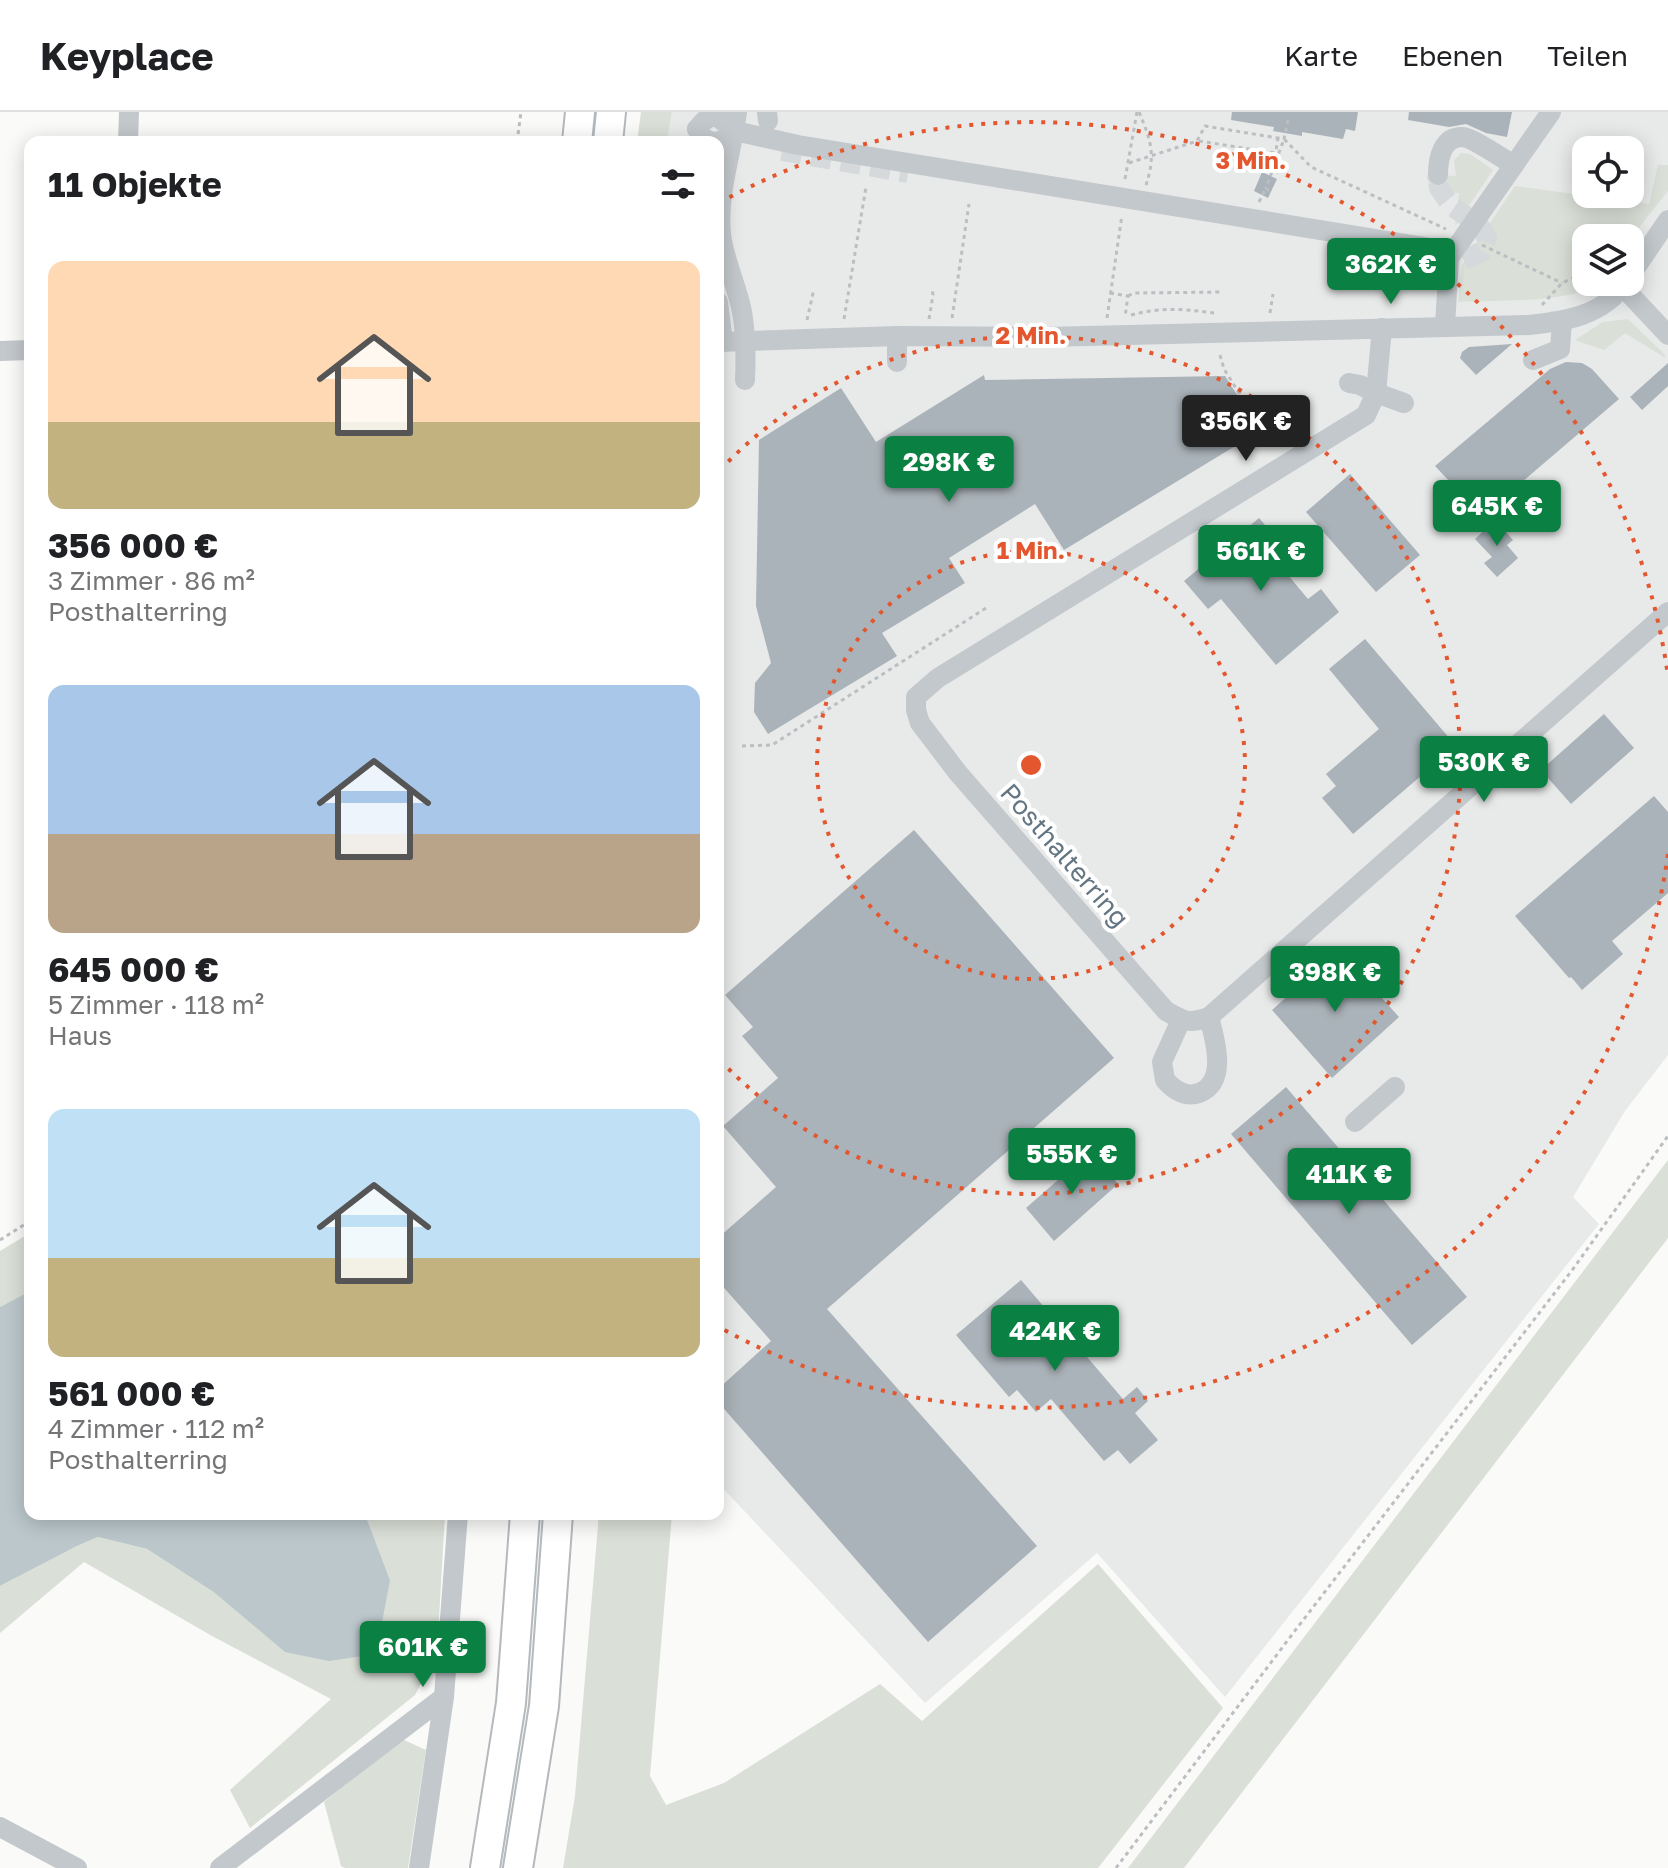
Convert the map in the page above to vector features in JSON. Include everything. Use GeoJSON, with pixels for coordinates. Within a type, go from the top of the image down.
{"type":"FeatureCollection","features":[{"type":"Feature","properties":{"kind":"highway"},"geometry":{"type":"LineString","coordinates":[[578,136],[580,112]]}},
{"type":"Feature","properties":{"kind":"highway"},"geometry":{"type":"LineString","coordinates":[[609,136],[611,112]]}},
{"type":"Feature","properties":{"kind":"highway"},"geometry":{"type":"LineString","coordinates":[[485,1868],[511,1703],[525,1520]]}},
{"type":"Feature","properties":{"kind":"highway"},"geometry":{"type":"LineString","coordinates":[[518,1868],[544,1706],[558,1520]]}},
{"type":"Feature","properties":{"kind":"street"},"geometry":{"type":"LineString","coordinates":[[128,136],[129,112]]}},
{"type":"Feature","properties":{"kind":"street"},"geometry":{"type":"LineString","coordinates":[[1445,326],[1449,258],[1551,112]]}},
{"type":"Feature","properties":{"kind":"street"},"geometry":{"type":"LineString","coordinates":[[724,140],[741,126],[770,124],[1437,249],[1449,258]]}},
{"type":"Feature","properties":{"kind":"street"},"geometry":{"type":"LineString","coordinates":[[724,193],[741,126]]}},
{"type":"Feature","properties":{"kind":"street"},"geometry":{"type":"LineString","coordinates":[[1438,175],[1438,158],[1443,148],[1459,137],[1466,137],[1514,165]]}},
{"type":"Feature","properties":{"kind":"street"},"geometry":{"type":"LineString","coordinates":[[1644,255],[1668,220]]}},
{"type":"Feature","properties":{"kind":"street"},"geometry":{"type":"LineString","coordinates":[[724,249],[742,310],[745,380]]}},
{"type":"Feature","properties":{"kind":"street"},"geometry":{"type":"LineString","coordinates":[[724,342],[1529,325],[1562,321],[1592,312],[1616,296]]}},
{"type":"Feature","properties":{"kind":"street"},"geometry":{"type":"LineString","coordinates":[[1637,296],[1668,335]]}},
{"type":"Feature","properties":{"kind":"street"},"geometry":{"type":"LineString","coordinates":[[1533,360],[1560,349],[1562,321]]}},
{"type":"Feature","properties":{"kind":"street"},"geometry":{"type":"LineString","coordinates":[[1376,393],[1382,328]]}},
{"type":"Feature","properties":{"kind":"street"},"geometry":{"type":"LineString","coordinates":[[897,336],[897,362]]}},
{"type":"Feature","properties":{"kind":"street"},"geometry":{"type":"LineString","coordinates":[[0,351],[24,350]]}},
{"type":"Feature","properties":{"kind":"street"},"geometry":{"type":"LineString","coordinates":[[1349,383],[1404,403]]}},
{"type":"Feature","properties":{"kind":"street","name":"Posthalterring"},"geometry":{"type":"LineString","coordinates":[[1181,1020],[1166,1011],[958,773],[920,723],[916,697],[938,678],[960,673],[1366,415],[1376,393]]}},
{"type":"Feature","properties":{"kind":"street"},"geometry":{"type":"LineString","coordinates":[[1209,1017],[1217,1051],[1215,1076],[1207,1088],[1194,1095],[1181,1093],[1165,1080],[1162,1062],[1181,1020],[1193,1023],[1209,1017],[1668,612]]}},
{"type":"Feature","properties":{"kind":"street"},"geometry":{"type":"LineString","coordinates":[[1355,1122],[1395,1087]]}},
{"type":"Feature","properties":{"kind":"street"},"geometry":{"type":"LineString","coordinates":[[419,1868],[444,1697],[458,1520]]}},
{"type":"Feature","properties":{"kind":"street"},"geometry":{"type":"LineString","coordinates":[[220,1868],[444,1697]]}},
{"type":"Feature","properties":{"kind":"street"},"geometry":{"type":"LineString","coordinates":[[0,1827],[77,1868]]}},
{"type":"Feature","properties":{"kind":"path"},"geometry":{"type":"LineString","coordinates":[[518,136],[521,112]]}},
{"type":"Feature","properties":{"kind":"path"},"geometry":{"type":"LineString","coordinates":[[1139,112],[1153,155],[1148,179]]}},
{"type":"Feature","properties":{"kind":"path"},"geometry":{"type":"LineString","coordinates":[[1258,206],[1265,190],[1268,190],[1266,188],[1288,120]]}},
{"type":"Feature","properties":{"kind":"path"},"geometry":{"type":"LineString","coordinates":[[1197,141],[1205,126],[1284,139],[1311,167],[1562,283]]}},
{"type":"Feature","properties":{"kind":"path"},"geometry":{"type":"LineString","coordinates":[[1273,172],[1278,137]]}},
{"type":"Feature","properties":{"kind":"path"},"geometry":{"type":"LineString","coordinates":[[1127,163],[1197,141],[1275,153]]}},
{"type":"Feature","properties":{"kind":"path"},"geometry":{"type":"LineString","coordinates":[[843,323],[866,187]]}},
{"type":"Feature","properties":{"kind":"path"},"geometry":{"type":"LineString","coordinates":[[952,322],[969,204]]}},
{"type":"Feature","properties":{"kind":"path"},"geometry":{"type":"LineString","coordinates":[[1541,306],[1562,283],[1572,278]]}},
{"type":"Feature","properties":{"kind":"path"},"geometry":{"type":"LineString","coordinates":[[806,324],[814,289]]}},
{"type":"Feature","properties":{"kind":"path"},"geometry":{"type":"LineString","coordinates":[[929,322],[932,289]]}},
{"type":"Feature","properties":{"kind":"path"},"geometry":{"type":"LineString","coordinates":[[1110,293],[1128,296],[1134,293],[1223,292]]}},
{"type":"Feature","properties":{"kind":"path"},"geometry":{"type":"LineString","coordinates":[[1270,313],[1273,294]]}},
{"type":"Feature","properties":{"kind":"path"},"geometry":{"type":"LineString","coordinates":[[1125,317],[1128,296]]}},
{"type":"Feature","properties":{"kind":"path"},"geometry":{"type":"LineString","coordinates":[[1220,355],[1224,369],[1271,444]]}},
{"type":"Feature","properties":{"kind":"path"},"geometry":{"type":"LineString","coordinates":[[742,746],[772,745],[986,608]]}},
{"type":"Feature","properties":{"kind":"path"},"geometry":{"type":"LineString","coordinates":[[1116,1868],[1573,1269],[1668,1136]]}},
{"type":"Feature","properties":{"kind":"path"},"geometry":{"type":"LineString","coordinates":[[0,1240],[24,1225]]}},
{"type":"Feature","properties":{"kind":"shaded area"},"geometry":{"type":"Polygon","coordinates":[[[641,112],[672,112],[668,136],[638,136],[641,112]]]}},
{"type":"Feature","properties":{"kind":"shaded area"},"geometry":{"type":"Polygon","coordinates":[[[672,112],[1668,112],[1668,1055],[1625,1111],[1573,1197],[1599,1224],[1225,1697],[1097,1553],[925,1703],[724,1489],[724,136],[668,136],[672,112]]]}},
{"type":"Feature","properties":{"kind":"shaded area"},"geometry":{"type":"Polygon","coordinates":[[[1461,153],[1470,154],[1493,170],[1455,226],[1459,193],[1436,181],[1430,185],[1426,177],[1456,176],[1454,160],[1461,153]]]}},
{"type":"Feature","properties":{"kind":"shaded area"},"geometry":{"type":"Polygon","coordinates":[[[1658,165],[1668,165],[1668,191],[1642,224],[1572,224],[1572,294],[1510,301],[1458,302],[1462,265],[1515,186],[1572,194],[1572,208],[1644,208],[1644,203],[1649,204],[1658,165]]]}},
{"type":"Feature","properties":{"kind":"shaded area"},"geometry":{"type":"Polygon","coordinates":[[[1628,319],[1666,356],[1625,333],[1604,350],[1575,340],[1603,322],[1628,319]]]}},
{"type":"Feature","properties":{"kind":"shaded area"},"geometry":{"type":"Polygon","coordinates":[[[1668,1160],[1668,1238],[1184,1868],[1128,1868],[1668,1160]]]}},
{"type":"Feature","properties":{"kind":"shaded area"},"geometry":{"type":"Polygon","coordinates":[[[24,1237],[24,1294],[0,1307],[0,1251],[24,1237]]]}},
{"type":"Feature","properties":{"kind":"shaded area"},"geometry":{"type":"Polygon","coordinates":[[[24,1294],[24,1520],[367,1520],[390,1580],[376,1654],[329,1661],[285,1652],[215,1593],[147,1549],[98,1537],[0,1586],[0,1307],[24,1294]]]}},
{"type":"Feature","properties":{"kind":"shaded area"},"geometry":{"type":"Polygon","coordinates":[[[367,1520],[445,1520],[437,1653],[415,1695],[250,1828],[230,1790],[331,1699],[212,1636],[84,1562],[0,1633],[0,1586],[98,1537],[147,1549],[215,1593],[390,1580],[367,1520]]]}},
{"type":"Feature","properties":{"kind":"shaded area"},"geometry":{"type":"Polygon","coordinates":[[[598,1520],[671,1520],[650,1776],[666,1805],[724,1783],[880,1684],[922,1721],[1098,1564],[1223,1708],[1098,1868],[563,1868],[575,1796],[598,1520]]]}},
{"type":"Feature","properties":{"kind":"shaded area"},"geometry":{"type":"Polygon","coordinates":[[[402,1739],[426,1750],[408,1868],[345,1868],[341,1866],[324,1802],[402,1739]]]}},
{"type":"Feature","properties":{"kind":"building"},"geometry":{"type":"Polygon","coordinates":[[[1232,112],[1358,112],[1355,131],[1346,129],[1343,139],[1273,131],[1274,127],[1231,120],[1232,112]]]}},
{"type":"Feature","properties":{"kind":"building"},"geometry":{"type":"Polygon","coordinates":[[[1409,112],[1512,112],[1507,137],[1486,133],[1466,124],[1449,127],[1408,120],[1409,112]]]}},
{"type":"Feature","properties":{"kind":"building"},"geometry":{"type":"Polygon","coordinates":[[[1262,172],[1277,179],[1268,198],[1254,191],[1262,172]]]}},
{"type":"Feature","properties":{"kind":"building"},"geometry":{"type":"Polygon","coordinates":[[[1512,344],[1476,375],[1460,358],[1469,347],[1512,344]]]}},
{"type":"Feature","properties":{"kind":"building"},"geometry":{"type":"Polygon","coordinates":[[[1566,362],[1582,363],[1592,369],[1619,399],[1482,516],[1435,466],[1550,369],[1566,362]]]}},
{"type":"Feature","properties":{"kind":"building"},"geometry":{"type":"Polygon","coordinates":[[[1668,363],[1668,386],[1642,410],[1630,397],[1668,363]]]}},
{"type":"Feature","properties":{"kind":"building"},"geometry":{"type":"Polygon","coordinates":[[[984,375],[985,380],[1225,376],[1260,431],[1064,550],[1035,504],[949,558],[965,583],[882,633],[897,656],[768,734],[754,712],[755,683],[771,663],[756,606],[759,440],[841,388],[876,442],[984,375]]]}},
{"type":"Feature","properties":{"kind":"building"},"geometry":{"type":"Polygon","coordinates":[[[1350,474],[1420,555],[1376,592],[1306,512],[1350,474]]]}},
{"type":"Feature","properties":{"kind":"building"},"geometry":{"type":"Polygon","coordinates":[[[1259,518],[1283,546],[1272,556],[1308,599],[1321,589],[1339,612],[1276,665],[1221,599],[1208,609],[1184,581],[1259,518]]]}},
{"type":"Feature","properties":{"kind":"building"},"geometry":{"type":"Polygon","coordinates":[[[1495,520],[1513,540],[1507,545],[1518,558],[1497,577],[1484,563],[1492,557],[1475,539],[1495,520]]]}},
{"type":"Feature","properties":{"kind":"building"},"geometry":{"type":"Polygon","coordinates":[[[1365,639],[1456,746],[1353,834],[1322,798],[1336,786],[1326,774],[1379,729],[1329,669],[1365,639]]]}},
{"type":"Feature","properties":{"kind":"building"},"geometry":{"type":"Polygon","coordinates":[[[1604,714],[1634,748],[1571,804],[1541,770],[1604,714]]]}},
{"type":"Feature","properties":{"kind":"building"},"geometry":{"type":"Polygon","coordinates":[[[1654,796],[1668,812],[1668,893],[1612,941],[1623,954],[1582,990],[1515,916],[1654,796]]]}},
{"type":"Feature","properties":{"kind":"building"},"geometry":{"type":"Polygon","coordinates":[[[914,830],[1114,1058],[827,1309],[1037,1546],[928,1642],[724,1409],[724,1384],[771,1341],[724,1288],[724,1233],[776,1187],[724,1125],[778,1078],[742,1036],[753,1027],[725,995],[914,830]]]}},
{"type":"Feature","properties":{"kind":"building"},"geometry":{"type":"Polygon","coordinates":[[[1339,950],[1399,1017],[1332,1078],[1272,1010],[1339,950]]]}},
{"type":"Feature","properties":{"kind":"building"},"geometry":{"type":"Polygon","coordinates":[[[1286,1087],[1467,1297],[1412,1345],[1231,1134],[1286,1087]]]}},
{"type":"Feature","properties":{"kind":"building"},"geometry":{"type":"Polygon","coordinates":[[[1090,1152],[1118,1184],[1054,1241],[1026,1208],[1090,1152]]]}},
{"type":"Feature","properties":{"kind":"building"},"geometry":{"type":"Polygon","coordinates":[[[1021,1280],[1123,1399],[1137,1387],[1148,1401],[1135,1413],[1158,1440],[1130,1464],[1118,1450],[1104,1461],[1051,1399],[1036,1412],[1017,1390],[1009,1397],[956,1335],[1021,1280]]]}},
{"type":"Feature","properties":{"kind":"tunnel"},"geometry":{"type":"LineString","coordinates":[[782,151],[908,173]]}},
{"type":"Feature","properties":{"kind":"tunnel"},"geometry":{"type":"LineString","coordinates":[[1434,255],[1463,260],[1481,252],[1487,238],[1479,225],[1453,207],[1445,197],[1439,188],[1438,175]]}}]}
